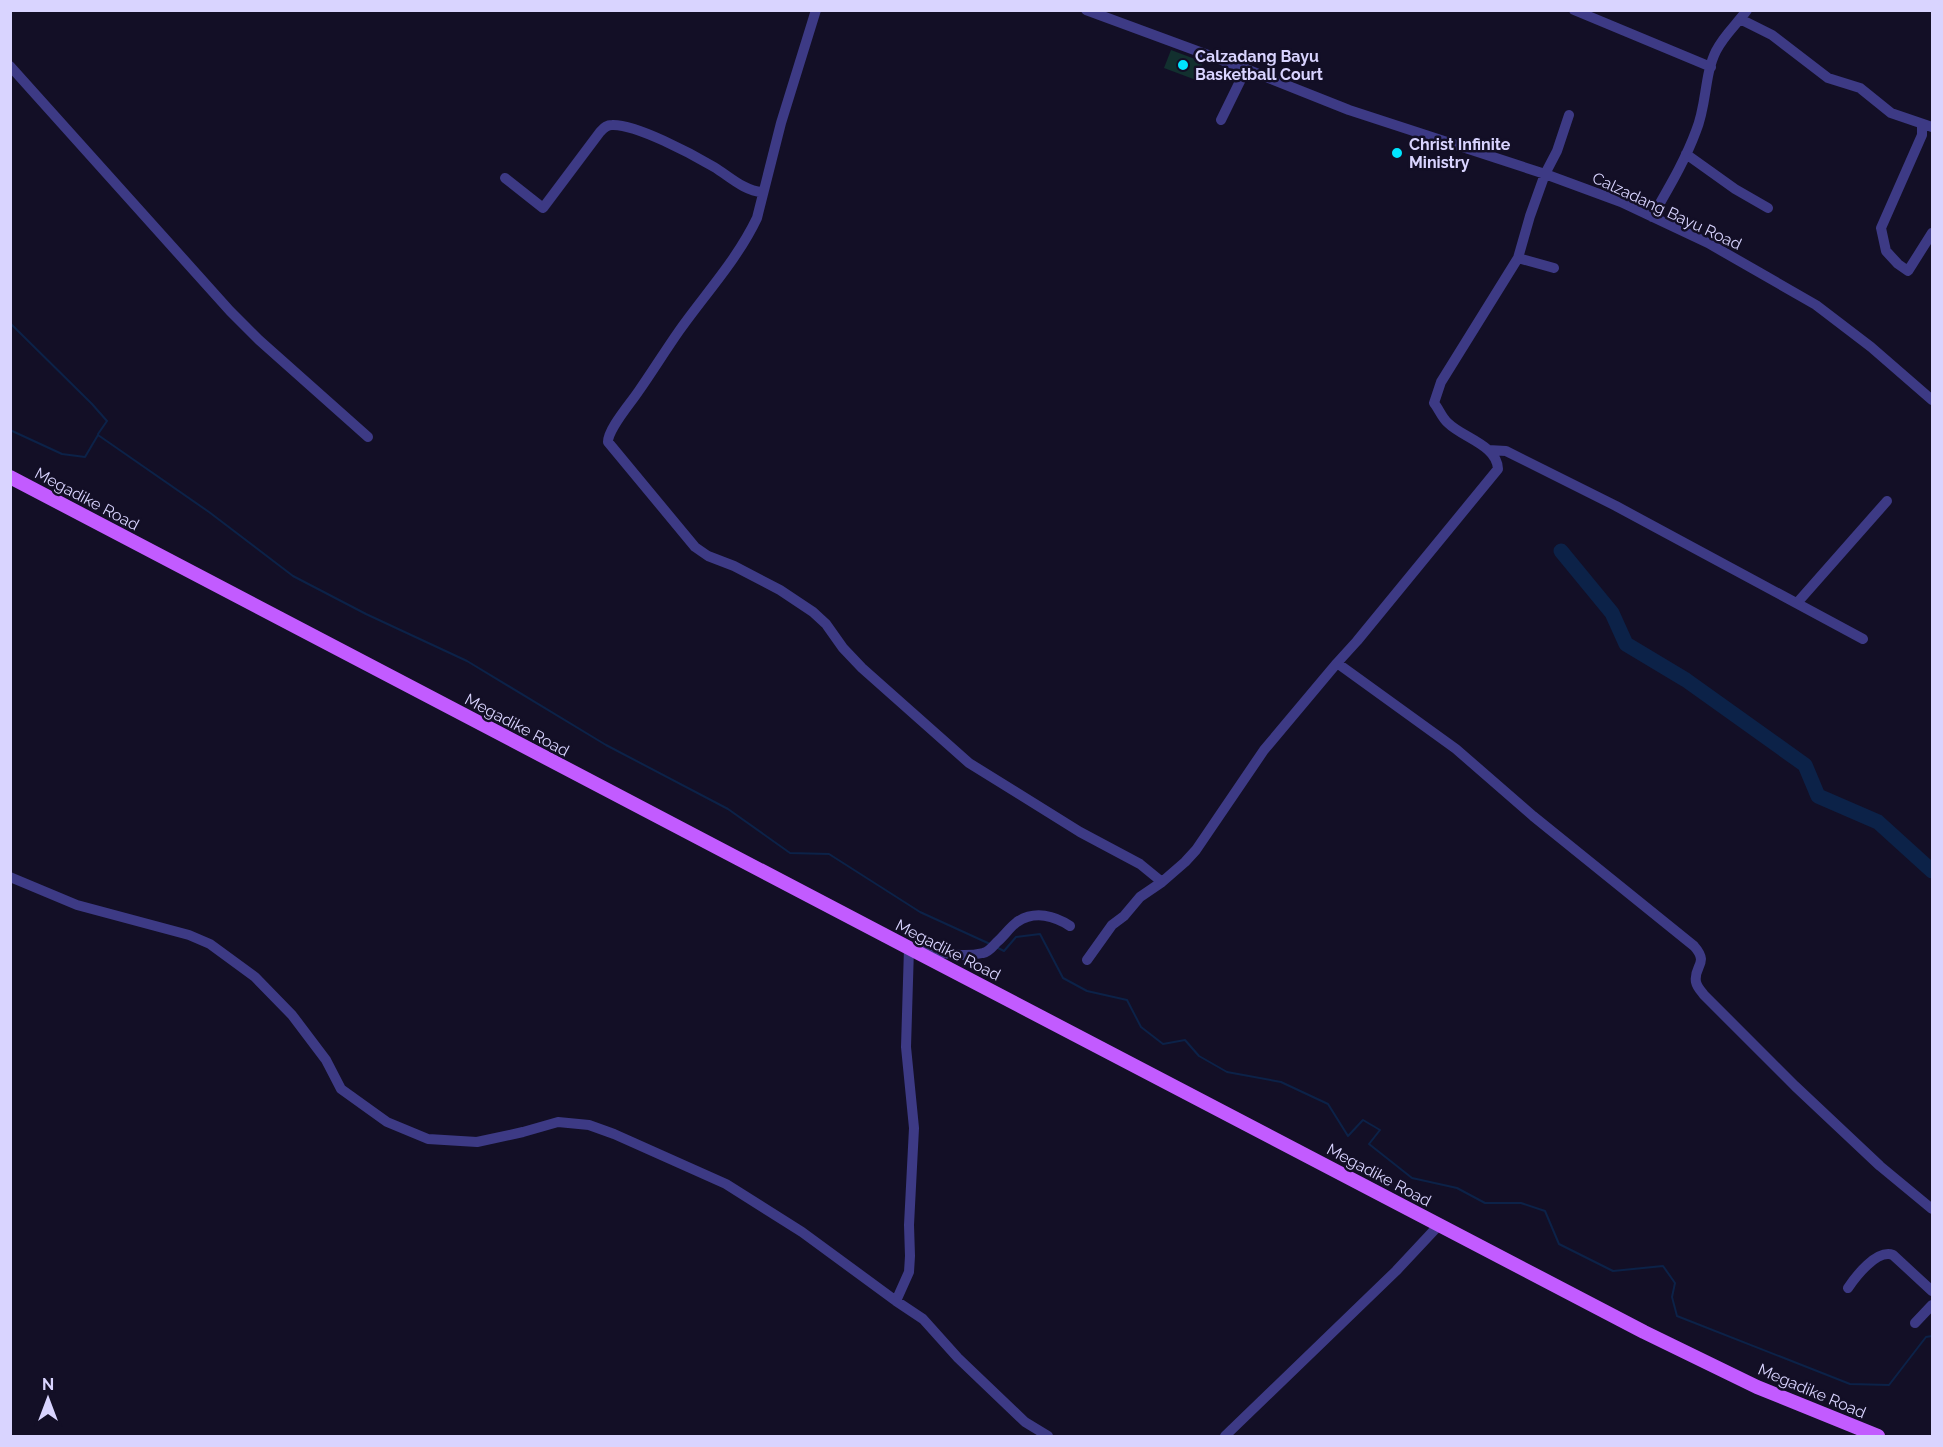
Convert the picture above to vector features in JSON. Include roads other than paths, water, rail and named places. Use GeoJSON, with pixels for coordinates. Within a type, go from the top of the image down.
{"type":"FeatureCollection","features":[{"type":"Feature","properties":{"kind":"main road","name":"Megadike Road"},"geometry":{"type":"LineString","coordinates":[[10,477],[1644,1332],[1757,1387],[1878,1437]]}},
{"type":"Feature","properties":{"kind":"street"},"geometry":{"type":"LineString","coordinates":[[816,10],[762,192],[757,218],[715,285],[679,331],[618,420],[608,442],[695,547],[708,556],[734,566],[780,590],[813,612],[826,624],[843,648],[862,668],[969,763],[1061,820],[1140,864],[1162,882]]}},
{"type":"Feature","properties":{"kind":"street"},"geometry":{"type":"LineString","coordinates":[[1575,10],[1711,67]]}},
{"type":"Feature","properties":{"kind":"street","name":"Calzadang Bayu Road"},"geometry":{"type":"LineString","coordinates":[[1092,12],[1349,110],[1545,174],[1621,202],[1708,243],[1816,305],[1871,347],[1932,400]]}},
{"type":"Feature","properties":{"kind":"street"},"geometry":{"type":"LineString","coordinates":[[1652,217],[1698,128],[1715,52],[1744,15],[1828,78],[1860,88],[1891,112],[1927,125],[1881,228],[1886,251],[1908,271],[1932,233]]}},
{"type":"Feature","properties":{"kind":"street"},"geometry":{"type":"LineString","coordinates":[[10,66],[230,311],[259,340],[368,437]]}},
{"type":"Feature","properties":{"kind":"street"},"geometry":{"type":"LineString","coordinates":[[1221,120],[1246,69]]}},
{"type":"Feature","properties":{"kind":"street"},"geometry":{"type":"LineString","coordinates":[[1087,960],[1112,925],[1124,916],[1140,897],[1185,862],[1200,844],[1264,750],[1498,469],[1498,463],[1488,450],[1447,423],[1434,403],[1441,382],[1518,258],[1530,216],[1569,115]]}},
{"type":"Feature","properties":{"kind":"street"},"geometry":{"type":"LineString","coordinates":[[505,178],[543,208],[600,132],[606,126],[611,125],[626,127],[648,135],[693,155],[748,189],[762,192]]}},
{"type":"Feature","properties":{"kind":"street"},"geometry":{"type":"LineString","coordinates":[[1686,154],[1735,189],[1768,208]]}},
{"type":"Feature","properties":{"kind":"street"},"geometry":{"type":"LineString","coordinates":[[1518,258],[1554,268]]}},
{"type":"Feature","properties":{"kind":"street"},"geometry":{"type":"LineString","coordinates":[[1488,450],[1506,451],[1616,506],[1863,639]]}},
{"type":"Feature","properties":{"kind":"street"},"geometry":{"type":"LineString","coordinates":[[1797,603],[1887,501]]}},
{"type":"Feature","properties":{"kind":"street"},"geometry":{"type":"LineString","coordinates":[[1337,663],[1456,749],[1533,816],[1694,946],[1701,956],[1702,962],[1696,979],[1704,995],[1795,1086],[1880,1166],[1932,1209]]}},
{"type":"Feature","properties":{"kind":"street"},"geometry":{"type":"LineString","coordinates":[[10,877],[77,905],[189,935],[210,944],[255,977],[292,1015],[326,1060],[340,1089],[387,1122],[428,1138],[477,1142],[558,1122],[589,1125],[726,1184],[802,1232],[923,1318],[958,1358],[1025,1422],[1048,1437]]}},
{"type":"Feature","properties":{"kind":"street"},"geometry":{"type":"LineString","coordinates":[[896,1301],[909,1272],[910,1256],[909,1225],[914,1128],[906,1047],[909,948],[944,955],[970,956],[987,952],[1017,922],[1030,917],[1043,915],[1059,919],[1070,926]]}},
{"type":"Feature","properties":{"kind":"street"},"geometry":{"type":"LineString","coordinates":[[1225,1437],[1396,1271],[1438,1225]]}},
{"type":"Feature","properties":{"kind":"street"},"geometry":{"type":"LineString","coordinates":[[1848,1288],[1866,1266],[1888,1253],[1932,1291]]}},
{"type":"Feature","properties":{"kind":"street"},"geometry":{"type":"LineString","coordinates":[[1915,1323],[1932,1305]]}},
{"type":"Feature","properties":{"kind":"waterway"},"geometry":{"type":"LineString","coordinates":[[10,323],[107,421],[98,434]]}},
{"type":"Feature","properties":{"kind":"waterway"},"geometry":{"type":"LineString","coordinates":[[10,430],[62,454],[85,457],[98,435],[209,512],[293,576],[366,614],[467,661],[606,745],[728,809],[790,853],[829,854],[920,912],[990,944]]}},
{"type":"Feature","properties":{"kind":"waterway"},"geometry":{"type":"LineString","coordinates":[[1561,551],[1612,613],[1626,644],[1686,680],[1805,765],[1818,796],[1878,822],[1932,871]]}},
{"type":"Feature","properties":{"kind":"waterway"},"geometry":{"type":"LineString","coordinates":[[998,948],[1004,951],[1016,937],[1040,934],[1063,978],[1087,991],[1127,1000],[1141,1027],[1163,1044],[1185,1040],[1199,1056],[1227,1072],[1281,1082],[1328,1104],[1348,1136],[1363,1120],[1380,1130],[1369,1144],[1412,1178],[1457,1188],[1485,1203],[1521,1203],[1545,1211],[1559,1244],[1613,1271],[1663,1266],[1675,1283],[1672,1297],[1677,1316],[1850,1384],[1889,1385],[1926,1337],[1932,1336]]}},
{"type":"Feature","properties":{"kind":"place","name":"Calzadang Bayu Basketball Court"},"geometry":{"type":"Point","coordinates":[1183,65]}},
{"type":"Feature","properties":{"kind":"place","name":"Christ Infinite Ministry"},"geometry":{"type":"Point","coordinates":[1397,153]}}]}
